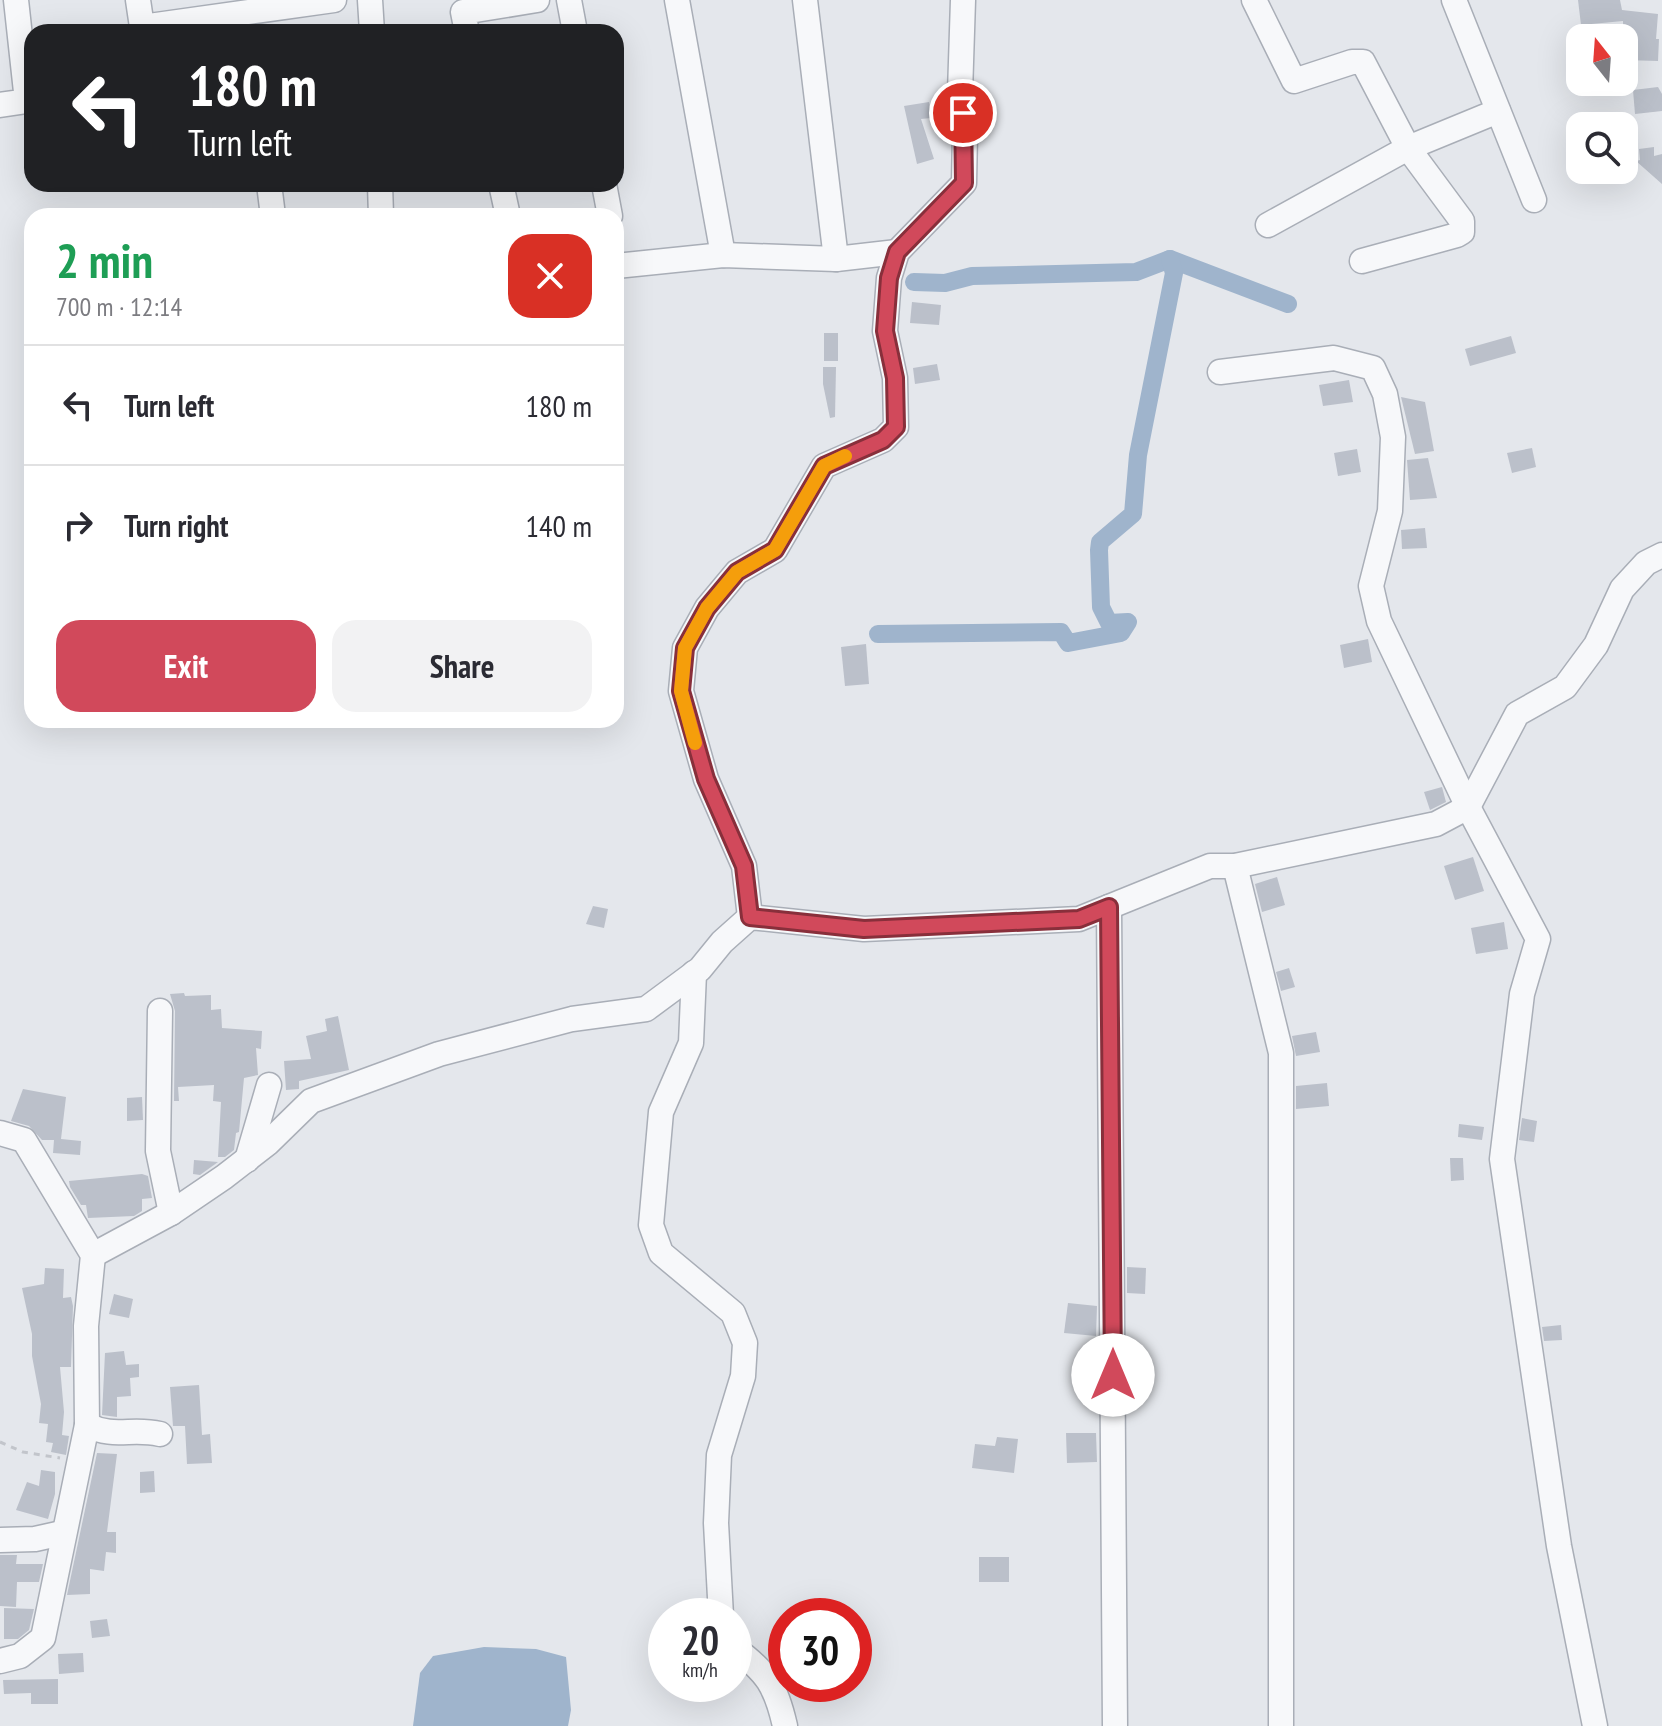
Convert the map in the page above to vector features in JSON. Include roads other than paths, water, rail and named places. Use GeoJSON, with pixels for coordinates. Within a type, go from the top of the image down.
{"type":"FeatureCollection","features":[{"type":"Feature","properties":{"kind":"street"},"geometry":{"type":"LineString","coordinates":[[16,0],[24,73]]}},
{"type":"Feature","properties":{"kind":"street"},"geometry":{"type":"LineString","coordinates":[[138,0],[142,24]]}},
{"type":"Feature","properties":{"kind":"street"},"geometry":{"type":"LineString","coordinates":[[207,24],[250,22],[334,0]]}},
{"type":"Feature","properties":{"kind":"street"},"geometry":{"type":"LineString","coordinates":[[370,0],[372,24]]}},
{"type":"Feature","properties":{"kind":"street"},"geometry":{"type":"LineString","coordinates":[[465,24],[463,12],[537,0]]}},
{"type":"Feature","properties":{"kind":"street"},"geometry":{"type":"LineString","coordinates":[[569,0],[574,24]]}},
{"type":"Feature","properties":{"kind":"street"},"geometry":{"type":"LineString","coordinates":[[677,0],[723,255]]}},
{"type":"Feature","properties":{"kind":"street"},"geometry":{"type":"LineString","coordinates":[[805,0],[816,69],[836,259]]}},
{"type":"Feature","properties":{"kind":"street"},"geometry":{"type":"LineString","coordinates":[[750,917],[744,866],[706,779],[681,691],[685,648],[707,608],[737,572],[775,550],[824,466],[883,440],[896,427],[895,378],[887,352],[884,312],[889,278],[897,252],[964,183],[966,146],[960,93],[963,0]]}},
{"type":"Feature","properties":{"kind":"street"},"geometry":{"type":"LineString","coordinates":[[1254,0],[1294,81],[1352,62],[1363,62],[1408,148],[1462,221],[1462,232],[1362,261]]}},
{"type":"Feature","properties":{"kind":"street"},"geometry":{"type":"LineString","coordinates":[[1454,0],[1534,200]]}},
{"type":"Feature","properties":{"kind":"street"},"geometry":{"type":"LineString","coordinates":[[0,105],[24,101]]}},
{"type":"Feature","properties":{"kind":"street"},"geometry":{"type":"LineString","coordinates":[[1268,225],[1408,148],[1498,111]]}},
{"type":"Feature","properties":{"kind":"street"},"geometry":{"type":"LineString","coordinates":[[624,260],[723,255],[836,259],[897,252]]}},
{"type":"Feature","properties":{"kind":"street"},"geometry":{"type":"LineString","coordinates":[[1220,372],[1334,358],[1366,363],[1373,368],[1385,394],[1393,437],[1390,511],[1371,586],[1379,621],[1468,807],[1538,939],[1522,994],[1502,1159],[1559,1546],[1595,1726]]}},
{"type":"Feature","properties":{"kind":"street"},"geometry":{"type":"LineString","coordinates":[[750,917],[864,929],[1079,919],[1210,866],[1235,866],[1294,851],[1436,824],[1468,807],[1517,714],[1565,687],[1596,645],[1622,589],[1646,563],[1662,555]]}},
{"type":"Feature","properties":{"kind":"street"},"geometry":{"type":"LineString","coordinates":[[1235,866],[1281,1053],[1281,1726]]}},
{"type":"Feature","properties":{"kind":"street"},"geometry":{"type":"LineString","coordinates":[[1109,907],[1115,1726]]}},
{"type":"Feature","properties":{"kind":"street"},"geometry":{"type":"LineString","coordinates":[[93,1255],[171,1213],[247,1160],[311,1101],[357,1081],[439,1054],[572,1019],[646,1009],[694,973],[750,917]]}},
{"type":"Feature","properties":{"kind":"street"},"geometry":{"type":"LineString","coordinates":[[694,973],[691,1043],[661,1112],[651,1225],[661,1253],[733,1313],[745,1343],[743,1376],[719,1455],[716,1523],[720,1598]]}},
{"type":"Feature","properties":{"kind":"street"},"geometry":{"type":"LineString","coordinates":[[160,1011],[158,1151],[171,1213]]}},
{"type":"Feature","properties":{"kind":"street"},"geometry":{"type":"LineString","coordinates":[[247,1160],[269,1085]]}},
{"type":"Feature","properties":{"kind":"street"},"geometry":{"type":"LineString","coordinates":[[0,1133],[24,1140],[93,1255],[86,1326],[87,1425],[62,1533],[43,1638],[20,1656],[0,1661]]}},
{"type":"Feature","properties":{"kind":"street"},"geometry":{"type":"LineString","coordinates":[[87,1425],[105,1434],[144,1430],[160,1434]]}},
{"type":"Feature","properties":{"kind":"street"},"geometry":{"type":"LineString","coordinates":[[0,1540],[35,1539],[62,1533]]}},
{"type":"Feature","properties":{"kind":"street"},"geometry":{"type":"LineString","coordinates":[[752,1661],[772,1684],[785,1726]]}},
{"type":"Feature","properties":{"kind":"water"},"geometry":{"type":"Polygon","coordinates":[[[484,1647],[536,1649],[566,1657],[571,1710],[568,1726],[413,1726],[420,1673],[433,1656],[484,1647]]]}},
{"type":"Feature","properties":{"kind":"waterway"},"geometry":{"type":"LineString","coordinates":[[914,282],[945,283],[972,276],[1136,272],[1170,259],[1288,304]]}},
{"type":"Feature","properties":{"kind":"waterway"},"geometry":{"type":"LineString","coordinates":[[878,634],[1061,632],[1068,643],[1121,633],[1128,622],[1109,623],[1101,607],[1100,542],[1133,514],[1138,455],[1174,273],[1170,259]]}}]}
